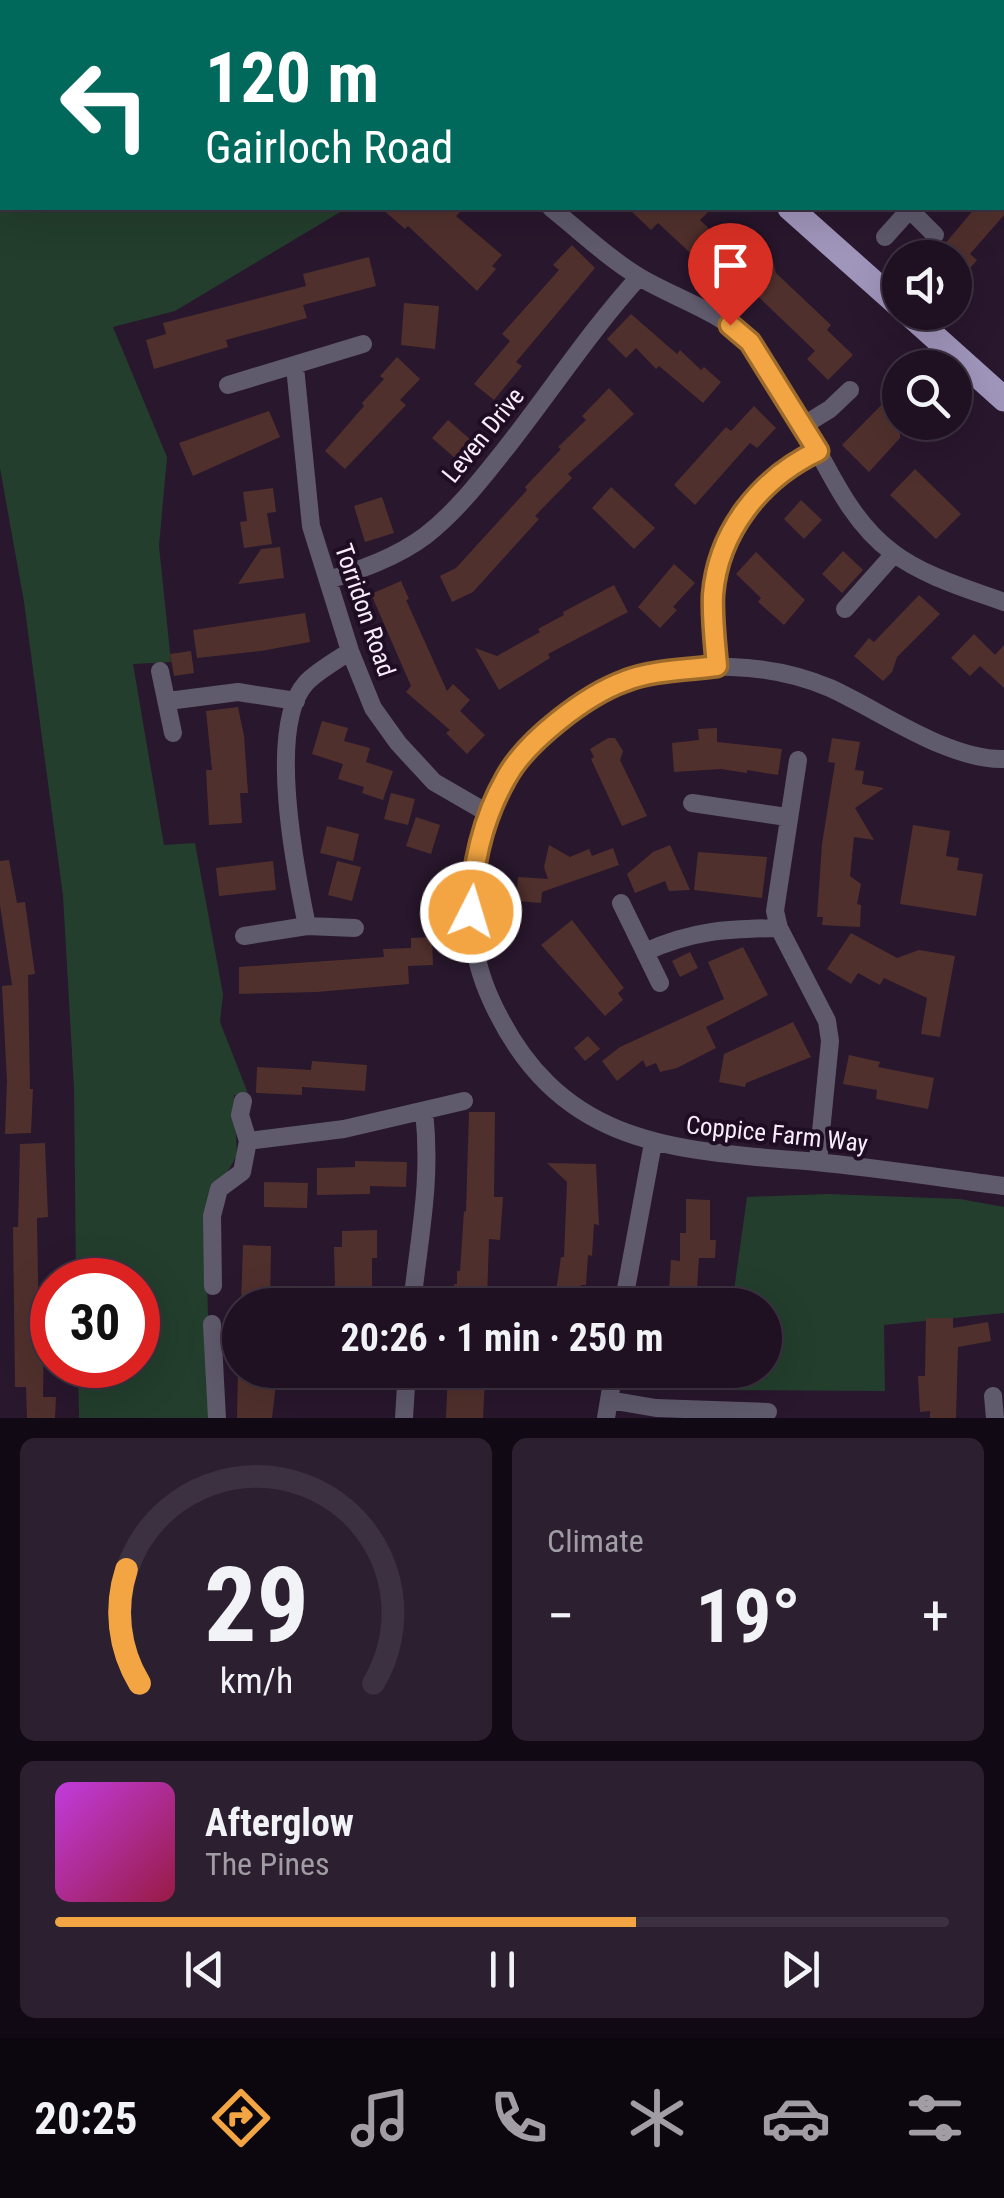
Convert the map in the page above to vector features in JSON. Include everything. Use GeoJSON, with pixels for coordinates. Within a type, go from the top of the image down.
{"type":"FeatureCollection","features":[{"type":"Feature","properties":{"kind":"main road"},"geometry":{"type":"LineString","coordinates":[[792,210],[882,290]]}},
{"type":"Feature","properties":{"kind":"main road"},"geometry":{"type":"LineString","coordinates":[[927,330],[1004,399]]}},
{"type":"Feature","properties":{"kind":"street"},"geometry":{"type":"LineString","coordinates":[[554,210],[639,277],[694,303],[750,342],[843,496],[867,528],[894,554],[1004,602]]}},
{"type":"Feature","properties":{"kind":"street"},"geometry":{"type":"LineString","coordinates":[[885,237],[908,210]]}},
{"type":"Feature","properties":{"kind":"street"},"geometry":{"type":"LineString","coordinates":[[912,210],[935,235]]}},
{"type":"Feature","properties":{"kind":"street","name":"Leven Drive"},"geometry":{"type":"LineString","coordinates":[[328,580],[400,552],[452,511],[486,474],[548,396],[602,318],[639,277]]}},
{"type":"Feature","properties":{"kind":"street"},"geometry":{"type":"LineString","coordinates":[[228,385],[363,344]]}},
{"type":"Feature","properties":{"kind":"street","name":"Torridon Road"},"geometry":{"type":"LineString","coordinates":[[295,367],[311,526],[350,651],[373,708],[434,782],[491,815]]}},
{"type":"Feature","properties":{"kind":"street"},"geometry":{"type":"LineString","coordinates":[[804,426],[850,390]]}},
{"type":"Feature","properties":{"kind":"street"},"geometry":{"type":"LineString","coordinates":[[717,666],[713,597],[718,565],[729,534],[754,497],[797,461],[818,451]]}},
{"type":"Feature","properties":{"kind":"street"},"geometry":{"type":"LineString","coordinates":[[846,609],[894,554]]}},
{"type":"Feature","properties":{"kind":"street"},"geometry":{"type":"LineString","coordinates":[[307,926],[289,838],[288,732],[305,684],[350,651]]}},
{"type":"Feature","properties":{"kind":"street","name":"Coppice Farm Way"},"geometry":{"type":"LineString","coordinates":[[1004,759],[971,754],[912,731],[831,689],[786,672],[717,666],[627,680],[589,699],[526,753],[506,777],[472,875],[471,912],[476,956],[498,1016],[538,1076],[563,1098],[603,1121],[652,1143],[726,1156],[818,1162],[1004,1186]]}},
{"type":"Feature","properties":{"kind":"street"},"geometry":{"type":"LineString","coordinates":[[160,672],[173,733]]}},
{"type":"Feature","properties":{"kind":"street"},"geometry":{"type":"LineString","coordinates":[[168,701],[238,692],[296,701]]}},
{"type":"Feature","properties":{"kind":"street"},"geometry":{"type":"LineString","coordinates":[[798,760],[775,911],[779,928],[827,1020],[830,1041],[818,1162]]}},
{"type":"Feature","properties":{"kind":"street"},"geometry":{"type":"LineString","coordinates":[[692,803],[787,817]]}},
{"type":"Feature","properties":{"kind":"street"},"geometry":{"type":"LineString","coordinates":[[621,903],[660,984]]}},
{"type":"Feature","properties":{"kind":"street"},"geometry":{"type":"LineString","coordinates":[[244,936],[307,926],[355,928]]}},
{"type":"Feature","properties":{"kind":"street"},"geometry":{"type":"LineString","coordinates":[[645,952],[675,938],[711,929],[779,928]]}},
{"type":"Feature","properties":{"kind":"street"},"geometry":{"type":"LineString","coordinates":[[214,1286],[212,1216],[219,1189],[242,1172],[248,1142],[240,1115],[243,1101]]}},
{"type":"Feature","properties":{"kind":"street"},"geometry":{"type":"LineString","coordinates":[[248,1142],[317,1134],[464,1101]]}},
{"type":"Feature","properties":{"kind":"street"},"geometry":{"type":"LineString","coordinates":[[414,1288],[428,1180],[424,1111]]}},
{"type":"Feature","properties":{"kind":"street"},"geometry":{"type":"LineString","coordinates":[[626,1288],[652,1143]]}},
{"type":"Feature","properties":{"kind":"street"},"geometry":{"type":"LineString","coordinates":[[212,1324],[217,1418]]}},
{"type":"Feature","properties":{"kind":"street"},"geometry":{"type":"LineString","coordinates":[[404,1418],[406,1388]]}},
{"type":"Feature","properties":{"kind":"street"},"geometry":{"type":"LineString","coordinates":[[994,1396],[994,1418]]}},
{"type":"Feature","properties":{"kind":"street"},"geometry":{"type":"LineString","coordinates":[[608,1409],[656,1408],[741,1415],[768,1412]]}},
{"type":"Feature","properties":{"kind":"green space"},"geometry":{"type":"Polygon","coordinates":[[[0,210],[344,210],[175,311],[113,327],[167,457],[159,546],[171,662],[133,664],[164,845],[195,843],[223,994],[220,1022],[249,1096],[234,1095],[237,1155],[205,1212],[211,1418],[79,1418],[78,1388],[160,1388],[160,1258],[76,1258],[74,1088],[63,896],[24,602],[0,468],[0,210]]]}},
{"type":"Feature","properties":{"kind":"green space"},"geometry":{"type":"Polygon","coordinates":[[[827,1194],[960,1199],[1004,1207],[1004,1313],[884,1325],[885,1391],[722,1390],[782,1388],[782,1288],[734,1288],[747,1197],[827,1194]]]}},
{"type":"Feature","properties":{"kind":"building"},"geometry":{"type":"Polygon","coordinates":[[[383,210],[462,210],[456,216],[502,255],[492,266],[496,269],[477,291],[408,226],[405,229],[383,210]]]}},
{"type":"Feature","properties":{"kind":"building"},"geometry":{"type":"Polygon","coordinates":[[[630,210],[710,210],[700,220],[726,245],[734,243],[751,259],[771,254],[776,273],[831,325],[827,330],[853,355],[828,380],[807,359],[815,351],[742,281],[739,284],[730,276],[726,279],[705,259],[701,263],[658,223],[651,230],[630,210]]]}},
{"type":"Feature","properties":{"kind":"building"},"geometry":{"type":"Polygon","coordinates":[[[973,210],[1004,210],[1004,215],[972,252],[972,240],[948,240],[973,210]]]}},
{"type":"Feature","properties":{"kind":"building"},"geometry":{"type":"Polygon","coordinates":[[[572,245],[595,268],[516,362],[522,366],[494,400],[474,384],[510,341],[502,334],[559,270],[553,265],[572,245]]]}},
{"type":"Feature","properties":{"kind":"building"},"geometry":{"type":"Polygon","coordinates":[[[369,257],[376,286],[303,305],[307,318],[226,340],[228,347],[154,369],[146,340],[166,334],[163,323],[306,286],[303,274],[369,257]]]}},
{"type":"Feature","properties":{"kind":"building"},"geometry":{"type":"Polygon","coordinates":[[[404,303],[439,306],[435,349],[401,345],[404,303]]]}},
{"type":"Feature","properties":{"kind":"building"},"geometry":{"type":"Polygon","coordinates":[[[631,314],[677,354],[680,350],[721,382],[703,403],[659,366],[656,369],[636,348],[626,358],[607,339],[631,314]]]}},
{"type":"Feature","properties":{"kind":"building"},"geometry":{"type":"Polygon","coordinates":[[[397,357],[420,379],[400,400],[406,405],[345,469],[325,451],[364,406],[362,403],[384,379],[380,376],[397,357]]]}},
{"type":"Feature","properties":{"kind":"building"},"geometry":{"type":"Polygon","coordinates":[[[609,388],[634,414],[568,474],[572,478],[535,516],[539,519],[473,592],[452,602],[440,576],[456,568],[527,490],[525,487],[561,449],[558,447],[586,420],[582,416],[609,388]]]}},
{"type":"Feature","properties":{"kind":"building"},"geometry":{"type":"Polygon","coordinates":[[[882,404],[882,440],[898,440],[869,472],[842,445],[882,404]]]}},
{"type":"Feature","properties":{"kind":"building"},"geometry":{"type":"Polygon","coordinates":[[[754,406],[776,428],[757,448],[750,443],[695,505],[674,485],[726,427],[731,431],[754,406]]]}},
{"type":"Feature","properties":{"kind":"building"},"geometry":{"type":"Polygon","coordinates":[[[269,411],[280,437],[193,476],[179,443],[269,411]]]}},
{"type":"Feature","properties":{"kind":"building"},"geometry":{"type":"Polygon","coordinates":[[[448,420],[480,448],[464,466],[432,438],[448,420]]]}},
{"type":"Feature","properties":{"kind":"building"},"geometry":{"type":"Polygon","coordinates":[[[915,469],[961,514],[936,539],[890,495],[915,469]]]}},
{"type":"Feature","properties":{"kind":"building"},"geometry":{"type":"Polygon","coordinates":[[[611,487],[655,528],[634,549],[592,508],[611,487]]]}},
{"type":"Feature","properties":{"kind":"building"},"geometry":{"type":"Polygon","coordinates":[[[273,488],[276,512],[267,513],[272,544],[244,548],[240,522],[247,521],[243,492],[273,488]]]}},
{"type":"Feature","properties":{"kind":"building"},"geometry":{"type":"Polygon","coordinates":[[[382,497],[394,533],[365,542],[354,506],[382,497]]]}},
{"type":"Feature","properties":{"kind":"building"},"geometry":{"type":"Polygon","coordinates":[[[801,500],[822,520],[804,539],[784,519],[801,500]]]}},
{"type":"Feature","properties":{"kind":"building"},"geometry":{"type":"Polygon","coordinates":[[[280,547],[284,578],[238,584],[261,549],[280,547]]]}},
{"type":"Feature","properties":{"kind":"building"},"geometry":{"type":"Polygon","coordinates":[[[843,551],[863,570],[842,593],[822,574],[843,551]]]}},
{"type":"Feature","properties":{"kind":"building"},"geometry":{"type":"Polygon","coordinates":[[[756,552],[805,600],[784,625],[758,602],[761,598],[736,574],[756,552]]]}},
{"type":"Feature","properties":{"kind":"building"},"geometry":{"type":"Polygon","coordinates":[[[674,564],[695,583],[660,628],[638,607],[674,564]]]}},
{"type":"Feature","properties":{"kind":"building"},"geometry":{"type":"Polygon","coordinates":[[[401,581],[447,691],[453,684],[470,700],[460,711],[485,735],[467,754],[446,733],[450,730],[406,692],[411,686],[371,594],[401,581]]]}},
{"type":"Feature","properties":{"kind":"building"},"geometry":{"type":"Polygon","coordinates":[[[614,585],[628,612],[548,654],[550,658],[499,690],[475,648],[497,656],[540,632],[538,629],[564,615],[563,612],[614,585]]]}},
{"type":"Feature","properties":{"kind":"building"},"geometry":{"type":"Polygon","coordinates":[[[919,595],[940,614],[897,657],[892,672],[883,681],[854,656],[869,638],[874,642],[919,595]]]}},
{"type":"Feature","properties":{"kind":"building"},"geometry":{"type":"Polygon","coordinates":[[[305,613],[310,642],[197,658],[193,630],[305,613]]]}},
{"type":"Feature","properties":{"kind":"building"},"geometry":{"type":"Polygon","coordinates":[[[974,634],[995,655],[1004,645],[1004,688],[980,666],[970,676],[951,658],[974,634]]]}},
{"type":"Feature","properties":{"kind":"building"},"geometry":{"type":"Polygon","coordinates":[[[191,651],[194,673],[174,676],[170,654],[191,651]]]}},
{"type":"Feature","properties":{"kind":"building"},"geometry":{"type":"Polygon","coordinates":[[[238,707],[248,793],[240,793],[242,823],[209,825],[206,770],[212,770],[206,711],[238,707]]]}},
{"type":"Feature","properties":{"kind":"building"},"geometry":{"type":"Polygon","coordinates":[[[322,721],[348,728],[344,741],[370,748],[366,762],[393,771],[383,800],[362,793],[364,787],[338,779],[343,764],[312,754],[322,721]]]}},
{"type":"Feature","properties":{"kind":"building"},"geometry":{"type":"Polygon","coordinates":[[[717,728],[717,742],[782,749],[778,775],[721,769],[674,772],[672,743],[699,740],[698,729],[717,728]]]}},
{"type":"Feature","properties":{"kind":"building"},"geometry":{"type":"Polygon","coordinates":[[[615,738],[623,751],[620,760],[647,816],[622,826],[591,759],[594,757],[590,749],[615,738]]]}},
{"type":"Feature","properties":{"kind":"building"},"geometry":{"type":"Polygon","coordinates":[[[832,738],[860,742],[855,770],[864,771],[862,784],[884,788],[855,808],[874,840],[854,837],[850,876],[861,884],[857,904],[861,905],[860,927],[822,925],[823,917],[817,917],[822,844],[835,763],[828,762],[832,738]]]}},
{"type":"Feature","properties":{"kind":"building"},"geometry":{"type":"Polygon","coordinates":[[[391,793],[415,799],[408,825],[384,819],[391,793]]]}},
{"type":"Feature","properties":{"kind":"building"},"geometry":{"type":"Polygon","coordinates":[[[416,817],[440,825],[431,854],[406,846],[416,817]]]}},
{"type":"Feature","properties":{"kind":"building"},"geometry":{"type":"Polygon","coordinates":[[[913,825],[950,831],[946,856],[959,858],[957,870],[983,874],[976,916],[900,904],[913,825]]]}},
{"type":"Feature","properties":{"kind":"building"},"geometry":{"type":"Polygon","coordinates":[[[327,826],[359,834],[353,861],[320,853],[327,826]]]}},
{"type":"Feature","properties":{"kind":"building"},"geometry":{"type":"Polygon","coordinates":[[[549,845],[570,857],[589,849],[592,856],[613,848],[619,865],[542,892],[541,903],[516,901],[518,877],[548,879],[544,867],[549,845]]]}},
{"type":"Feature","properties":{"kind":"building"},"geometry":{"type":"Polygon","coordinates":[[[670,845],[690,890],[669,891],[665,881],[635,893],[627,874],[653,852],[670,845]]]}},
{"type":"Feature","properties":{"kind":"building"},"geometry":{"type":"Polygon","coordinates":[[[698,852],[767,857],[762,898],[694,890],[698,852]]]}},
{"type":"Feature","properties":{"kind":"building"},"geometry":{"type":"Polygon","coordinates":[[[9,860],[17,903],[25,902],[35,974],[28,975],[31,1133],[5,1134],[7,1081],[2,986],[12,985],[0,905],[0,861],[9,860]]]}},
{"type":"Feature","properties":{"kind":"building"},"geometry":{"type":"Polygon","coordinates":[[[273,861],[276,890],[219,896],[216,868],[273,861]]]}},
{"type":"Feature","properties":{"kind":"building"},"geometry":{"type":"Polygon","coordinates":[[[337,861],[361,867],[352,901],[328,895],[337,861]]]}},
{"type":"Feature","properties":{"kind":"building"},"geometry":{"type":"Polygon","coordinates":[[[572,920],[624,988],[618,993],[623,1000],[605,1016],[541,945],[572,920]]]}},
{"type":"Feature","properties":{"kind":"building"},"geometry":{"type":"Polygon","coordinates":[[[851,933],[897,958],[919,950],[955,956],[940,1037],[921,1034],[927,998],[884,978],[880,985],[858,973],[851,984],[827,969],[851,933]]]}},
{"type":"Feature","properties":{"kind":"building"},"geometry":{"type":"Polygon","coordinates":[[[432,937],[433,965],[408,966],[409,984],[239,994],[239,967],[384,957],[383,949],[411,948],[411,938],[432,937]]]}},
{"type":"Feature","properties":{"kind":"building"},"geometry":{"type":"Polygon","coordinates":[[[743,947],[768,995],[706,1027],[716,1048],[677,1068],[660,1072],[656,1063],[646,1067],[643,1060],[617,1081],[602,1061],[620,1047],[724,999],[708,962],[743,947]]]}},
{"type":"Feature","properties":{"kind":"building"},"geometry":{"type":"Polygon","coordinates":[[[690,952],[698,968],[680,977],[672,961],[690,952]]]}},
{"type":"Feature","properties":{"kind":"building"},"geometry":{"type":"Polygon","coordinates":[[[793,1022],[811,1057],[746,1083],[745,1087],[719,1082],[724,1054],[793,1022]]]}},
{"type":"Feature","properties":{"kind":"building"},"geometry":{"type":"Polygon","coordinates":[[[588,1036],[600,1049],[585,1061],[574,1048],[588,1036]]]}},
{"type":"Feature","properties":{"kind":"building"},"geometry":{"type":"Polygon","coordinates":[[[849,1055],[880,1062],[878,1067],[934,1078],[928,1109],[876,1099],[877,1090],[843,1084],[849,1055]]]}},
{"type":"Feature","properties":{"kind":"building"},"geometry":{"type":"Polygon","coordinates":[[[312,1061],[367,1065],[365,1091],[302,1087],[302,1095],[256,1093],[257,1067],[311,1070],[312,1061]]]}},
{"type":"Feature","properties":{"kind":"building"},"geometry":{"type":"Polygon","coordinates":[[[469,1112],[495,1112],[494,1197],[503,1197],[500,1240],[489,1239],[487,1288],[454,1288],[460,1271],[469,1112]]]}},
{"type":"Feature","properties":{"kind":"building"},"geometry":{"type":"Polygon","coordinates":[[[45,1143],[48,1217],[37,1218],[38,1258],[30,1258],[30,1388],[43,1388],[43,1397],[56,1397],[55,1418],[27,1418],[26,1387],[15,1387],[13,1227],[18,1227],[20,1144],[45,1143]]]}},
{"type":"Feature","properties":{"kind":"building"},"geometry":{"type":"Polygon","coordinates":[[[355,1161],[407,1162],[406,1187],[370,1186],[370,1194],[317,1195],[317,1168],[355,1167],[355,1161]]]}},
{"type":"Feature","properties":{"kind":"building"},"geometry":{"type":"Polygon","coordinates":[[[547,1163],[596,1164],[599,1225],[594,1224],[586,1285],[581,1288],[556,1288],[564,1257],[567,1182],[547,1163]]]}},
{"type":"Feature","properties":{"kind":"building"},"geometry":{"type":"Polygon","coordinates":[[[264,1182],[308,1183],[307,1208],[264,1207],[264,1182]]]}},
{"type":"Feature","properties":{"kind":"building"},"geometry":{"type":"Polygon","coordinates":[[[686,1199],[710,1200],[710,1240],[716,1240],[715,1258],[699,1258],[697,1288],[669,1288],[671,1260],[680,1261],[680,1233],[686,1233],[686,1199]]]}},
{"type":"Feature","properties":{"kind":"building"},"geometry":{"type":"Polygon","coordinates":[[[377,1230],[372,1288],[335,1288],[334,1247],[342,1247],[342,1231],[377,1230]]]}},
{"type":"Feature","properties":{"kind":"building"},"geometry":{"type":"Polygon","coordinates":[[[243,1245],[271,1246],[270,1288],[242,1288],[243,1245]]]}},
{"type":"Feature","properties":{"kind":"building"},"geometry":{"type":"Polygon","coordinates":[[[926,1318],[953,1318],[953,1328],[988,1322],[991,1341],[958,1347],[956,1418],[930,1418],[930,1411],[920,1412],[918,1376],[925,1376],[926,1318]]]}},
{"type":"Feature","properties":{"kind":"building"},"geometry":{"type":"Polygon","coordinates":[[[238,1388],[276,1388],[272,1418],[237,1418],[238,1388]]]}},
{"type":"Feature","properties":{"kind":"building"},"geometry":{"type":"Polygon","coordinates":[[[447,1388],[484,1388],[483,1418],[446,1418],[447,1388]]]}},
{"type":"Feature","properties":{"kind":"route"},"geometry":{"type":"LineString","coordinates":[[471,912],[472,875],[506,777],[556,724],[589,699],[627,680],[717,666],[713,597],[718,565],[729,534],[754,497],[797,461],[818,451],[750,342],[730,325]]}}]}
